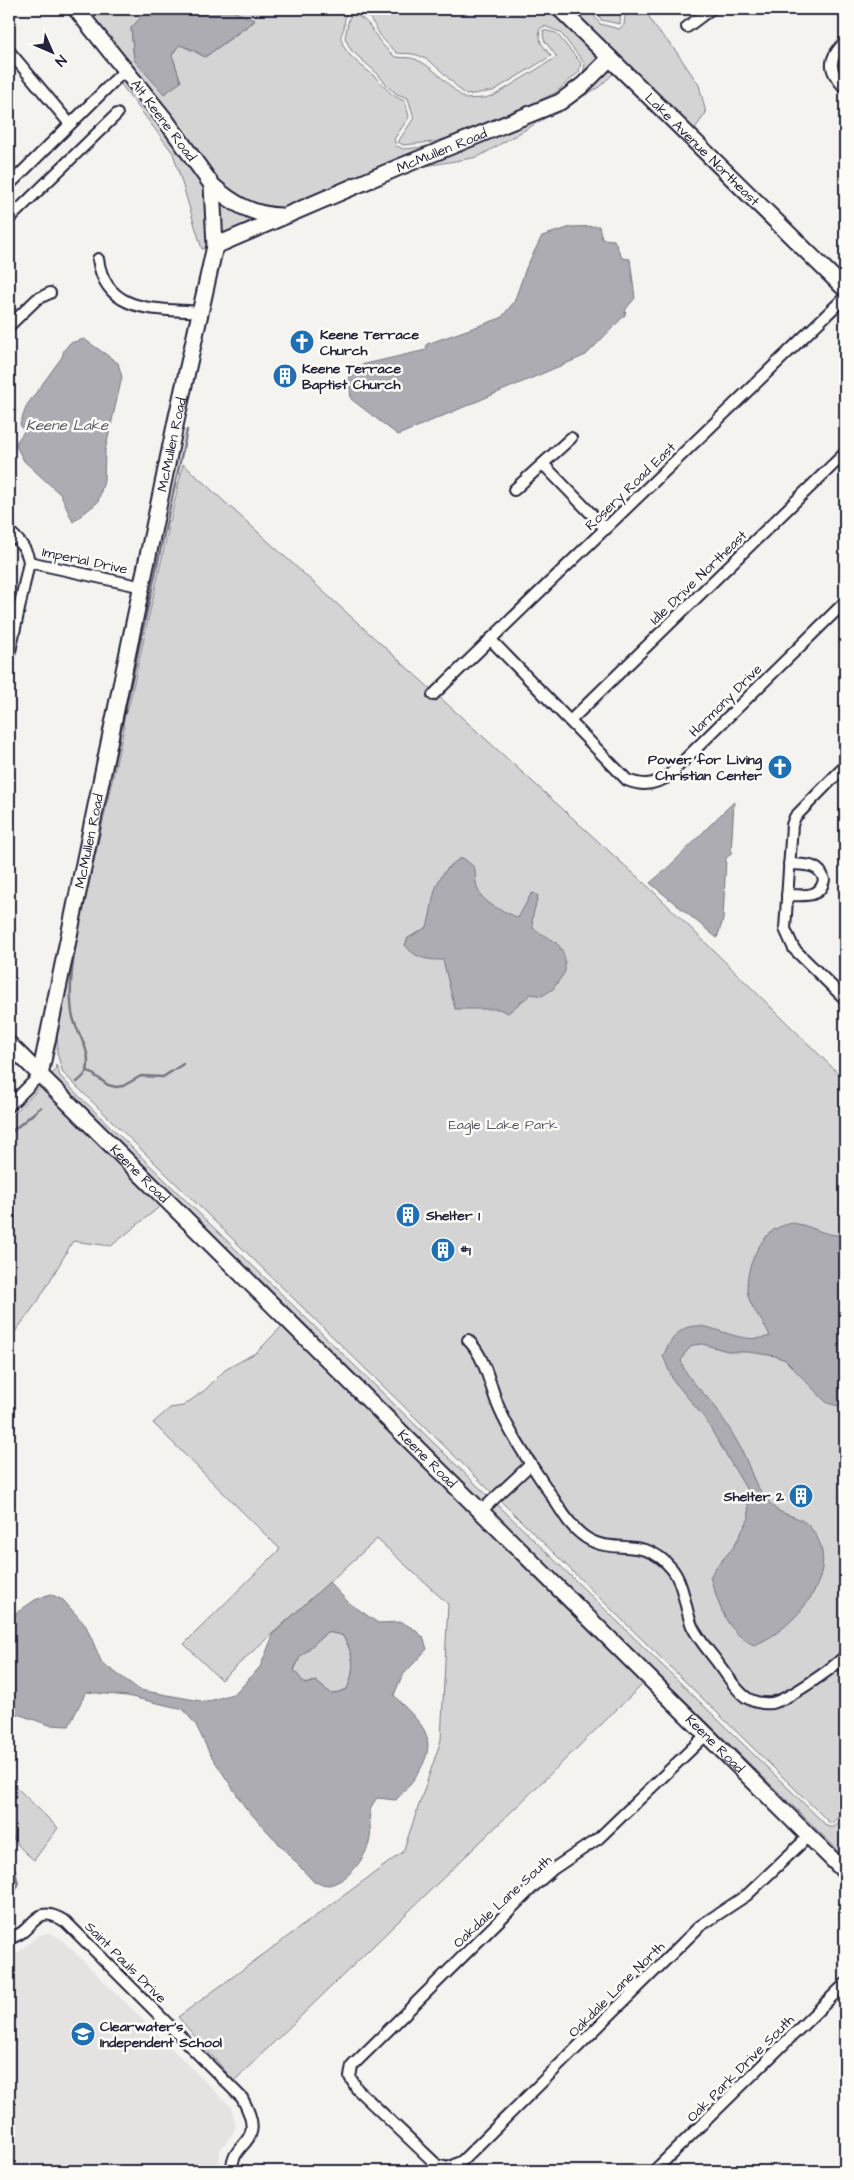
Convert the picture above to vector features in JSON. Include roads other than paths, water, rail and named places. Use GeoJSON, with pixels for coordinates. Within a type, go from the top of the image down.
{"type":"FeatureCollection","features":[{"type":"Feature","properties":{"kind":"street","name":"Alt Keene Road"},"geometry":{"type":"LineString","coordinates":[[76,9],[168,122],[212,186]]}},
{"type":"Feature","properties":{"kind":"street","name":"Lake Avenue Northeast"},"geometry":{"type":"LineString","coordinates":[[560,9],[845,289]]}},
{"type":"Feature","properties":{"kind":"street"},"geometry":{"type":"LineString","coordinates":[[687,27],[711,9]]}},
{"type":"Feature","properties":{"kind":"street"},"geometry":{"type":"LineString","coordinates":[[845,42],[832,57],[832,71],[845,88]]}},
{"type":"Feature","properties":{"kind":"street"},"geometry":{"type":"LineString","coordinates":[[9,51],[70,124]]}},
{"type":"Feature","properties":{"kind":"street","name":"McMullen Road"},"geometry":{"type":"LineString","coordinates":[[40,1074],[143,587],[176,421],[215,246],[560,102],[583,85],[610,58]]}},
{"type":"Feature","properties":{"kind":"street"},"geometry":{"type":"LineString","coordinates":[[9,185],[125,70]]}},
{"type":"Feature","properties":{"kind":"street"},"geometry":{"type":"LineString","coordinates":[[9,219],[117,114]]}},
{"type":"Feature","properties":{"kind":"street"},"geometry":{"type":"LineString","coordinates":[[212,186],[231,201],[251,212],[285,216]]}},
{"type":"Feature","properties":{"kind":"street"},"geometry":{"type":"LineString","coordinates":[[212,186],[215,246]]}},
{"type":"Feature","properties":{"kind":"street"},"geometry":{"type":"LineString","coordinates":[[98,259],[100,275],[106,285],[127,303],[201,312]]}},
{"type":"Feature","properties":{"kind":"street"},"geometry":{"type":"LineString","coordinates":[[9,326],[37,299],[50,293]]}},
{"type":"Feature","properties":{"kind":"street","name":"Rosery Road East"},"geometry":{"type":"LineString","coordinates":[[433,696],[845,297]]}},
{"type":"Feature","properties":{"kind":"street"},"geometry":{"type":"LineString","coordinates":[[514,490],[571,438]]}},
{"type":"Feature","properties":{"kind":"street","name":"Idle Drive Northeast"},"geometry":{"type":"LineString","coordinates":[[571,720],[845,455]]}},
{"type":"Feature","properties":{"kind":"street"},"geometry":{"type":"LineString","coordinates":[[543,464],[606,529]]}},
{"type":"Feature","properties":{"kind":"street","name":"Imperial Drive"},"geometry":{"type":"LineString","coordinates":[[9,531],[22,544],[28,554],[29,562],[143,587]]}},
{"type":"Feature","properties":{"kind":"street"},"geometry":{"type":"LineString","coordinates":[[9,656],[29,562]]}},
{"type":"Feature","properties":{"kind":"street","name":"Harmony Drive"},"geometry":{"type":"LineString","coordinates":[[490,639],[571,720],[627,780],[639,784],[653,784],[666,778],[845,602]]}},
{"type":"Feature","properties":{"kind":"street"},"geometry":{"type":"LineString","coordinates":[[845,766],[795,817],[789,864],[785,929],[789,941],[794,948],[845,998]]}},
{"type":"Feature","properties":{"kind":"street"},"geometry":{"type":"LineString","coordinates":[[787,895],[811,896],[820,889],[824,880],[819,869],[812,866],[789,864]]}},
{"type":"Feature","properties":{"kind":"street","name":"Keene Road"},"geometry":{"type":"LineString","coordinates":[[9,1044],[845,1872]]}},
{"type":"Feature","properties":{"kind":"street"},"geometry":{"type":"LineString","coordinates":[[9,1106],[40,1074]]}},
{"type":"Feature","properties":{"kind":"street"},"geometry":{"type":"LineString","coordinates":[[468,1340],[478,1350],[500,1410],[531,1464],[570,1522],[580,1534],[600,1544],[644,1548],[664,1559],[674,1571],[692,1626],[700,1639],[746,1697],[758,1702],[771,1703],[782,1700],[845,1656]]}},
{"type":"Feature","properties":{"kind":"street"},"geometry":{"type":"LineString","coordinates":[[480,1512],[531,1464]]}},
{"type":"Feature","properties":{"kind":"street","name":"Oakdale Lane South"},"geometry":{"type":"LineString","coordinates":[[448,2168],[437,2165],[357,2089],[350,2076],[352,2066],[535,1885],[553,1869],[599,1838],[706,1735]]}},
{"type":"Feature","properties":{"kind":"street","name":"Oakdale Lane North"},"geometry":{"type":"LineString","coordinates":[[448,2168],[462,2161],[700,1926],[748,1895],[809,1836]]}},
{"type":"Feature","properties":{"kind":"street","name":"Saint Pauls Drive"},"geometry":{"type":"LineString","coordinates":[[9,1938],[20,1935],[37,1916],[46,1913],[55,1915],[66,1922],[242,2098],[251,2114],[252,2126],[250,2136],[234,2157],[232,2171]]}},
{"type":"Feature","properties":{"kind":"street","name":"Oak Park Drive South"},"geometry":{"type":"LineString","coordinates":[[654,2171],[845,1984]]}},
{"type":"Feature","properties":{"kind":"water"},"geometry":{"type":"Polygon","coordinates":[[[149,9],[228,9],[255,20],[205,57],[194,50],[179,45],[172,55],[181,82],[164,94],[134,60],[131,28],[149,9]]]}},
{"type":"Feature","properties":{"kind":"water"},"geometry":{"type":"Polygon","coordinates":[[[599,226],[602,239],[614,240],[622,258],[630,259],[635,298],[626,309],[625,315],[586,355],[398,435],[351,399],[348,368],[426,350],[427,344],[501,318],[514,302],[526,268],[542,236],[571,227],[599,226]]]}},
{"type":"Feature","properties":{"kind":"water","name":"Keene Lake"},"geometry":{"type":"Polygon","coordinates":[[[84,339],[118,363],[122,377],[105,451],[104,481],[98,502],[73,522],[60,494],[24,461],[16,446],[17,441],[24,432],[20,424],[27,405],[70,343],[84,339]]]}},
{"type":"Feature","properties":{"kind":"water"},"geometry":{"type":"Polygon","coordinates":[[[734,802],[731,854],[726,858],[723,920],[717,938],[650,883],[734,802]]]}},
{"type":"Feature","properties":{"kind":"water"},"geometry":{"type":"Polygon","coordinates":[[[463,858],[474,867],[476,885],[484,899],[500,910],[518,918],[531,894],[534,893],[538,896],[532,919],[533,928],[557,944],[564,954],[565,972],[553,989],[542,996],[531,994],[508,1013],[499,1009],[455,1009],[443,960],[422,958],[409,950],[405,945],[408,938],[427,927],[439,879],[450,866],[463,858]]]}},
{"type":"Feature","properties":{"kind":"water"},"geometry":{"type":"Polygon","coordinates":[[[792,1223],[824,1233],[845,1235],[845,1408],[827,1403],[785,1360],[775,1356],[748,1352],[731,1352],[702,1344],[693,1345],[685,1353],[681,1361],[687,1374],[717,1409],[741,1449],[756,1484],[767,1500],[777,1510],[807,1524],[820,1544],[823,1561],[819,1579],[811,1596],[785,1626],[770,1637],[754,1645],[736,1633],[724,1616],[710,1577],[715,1568],[733,1548],[749,1518],[747,1490],[703,1416],[673,1380],[663,1356],[674,1338],[685,1328],[697,1326],[710,1328],[739,1337],[754,1339],[770,1336],[749,1299],[747,1282],[751,1263],[765,1238],[783,1225],[792,1223]]]}},
{"type":"Feature","properties":{"kind":"water"},"geometry":{"type":"Polygon","coordinates":[[[329,1582],[348,1602],[378,1623],[402,1622],[415,1630],[423,1637],[427,1649],[402,1676],[394,1695],[421,1725],[428,1745],[426,1756],[417,1775],[396,1800],[377,1798],[370,1815],[370,1836],[367,1850],[354,1869],[336,1883],[329,1885],[314,1882],[245,1807],[210,1754],[196,1725],[183,1709],[127,1696],[86,1692],[69,1726],[49,1725],[9,1711],[9,1618],[35,1600],[50,1594],[63,1600],[86,1626],[102,1663],[140,1690],[206,1702],[236,1693],[260,1667],[274,1633],[329,1582]],[[327,1632],[300,1657],[294,1670],[305,1684],[315,1681],[332,1694],[347,1689],[353,1668],[349,1648],[342,1635],[327,1632]]]}},
{"type":"Feature","properties":{"kind":"waterway"},"geometry":{"type":"LineString","coordinates":[[84,898],[187,430]]}},
{"type":"Feature","properties":{"kind":"waterway"},"geometry":{"type":"LineString","coordinates":[[77,1082],[88,1067],[88,1057],[74,1020],[71,1002],[72,969],[79,925]]}},
{"type":"Feature","properties":{"kind":"waterway"},"geometry":{"type":"LineString","coordinates":[[87,1070],[108,1085],[116,1087],[123,1086],[141,1076],[163,1077],[183,1064]]}},
{"type":"Feature","properties":{"kind":"waterway"},"geometry":{"type":"LineString","coordinates":[[9,1134],[41,1107]]}},
{"type":"Feature","properties":{"kind":"waterway"},"geometry":{"type":"LineString","coordinates":[[9,1861],[15,1871],[18,1885],[9,1903]]}},
{"type":"Feature","properties":{"kind":"place","name":"Keene Terrace Church"},"geometry":{"type":"Point","coordinates":[302,342]}},
{"type":"Feature","properties":{"kind":"place","name":"Keene Terrace Baptist Church"},"geometry":{"type":"Point","coordinates":[285,376]}},
{"type":"Feature","properties":{"kind":"place","name":"Power for Living Christian Center"},"geometry":{"type":"Point","coordinates":[780,767]}},
{"type":"Feature","properties":{"kind":"place","name":"Shelter 1"},"geometry":{"type":"Point","coordinates":[408,1215]}},
{"type":"Feature","properties":{"kind":"place","name":"#1"},"geometry":{"type":"Point","coordinates":[443,1250]}},
{"type":"Feature","properties":{"kind":"place","name":"Shelter 2"},"geometry":{"type":"Point","coordinates":[801,1496]}},
{"type":"Feature","properties":{"kind":"place","name":"Clearwater's Independent School"},"geometry":{"type":"Point","coordinates":[83,2034]}},
{"type":"Feature","properties":{"kind":"park label","name":"Eagle Lake Park"},"geometry":{"type":"Point","coordinates":[503,1124]}}]}
